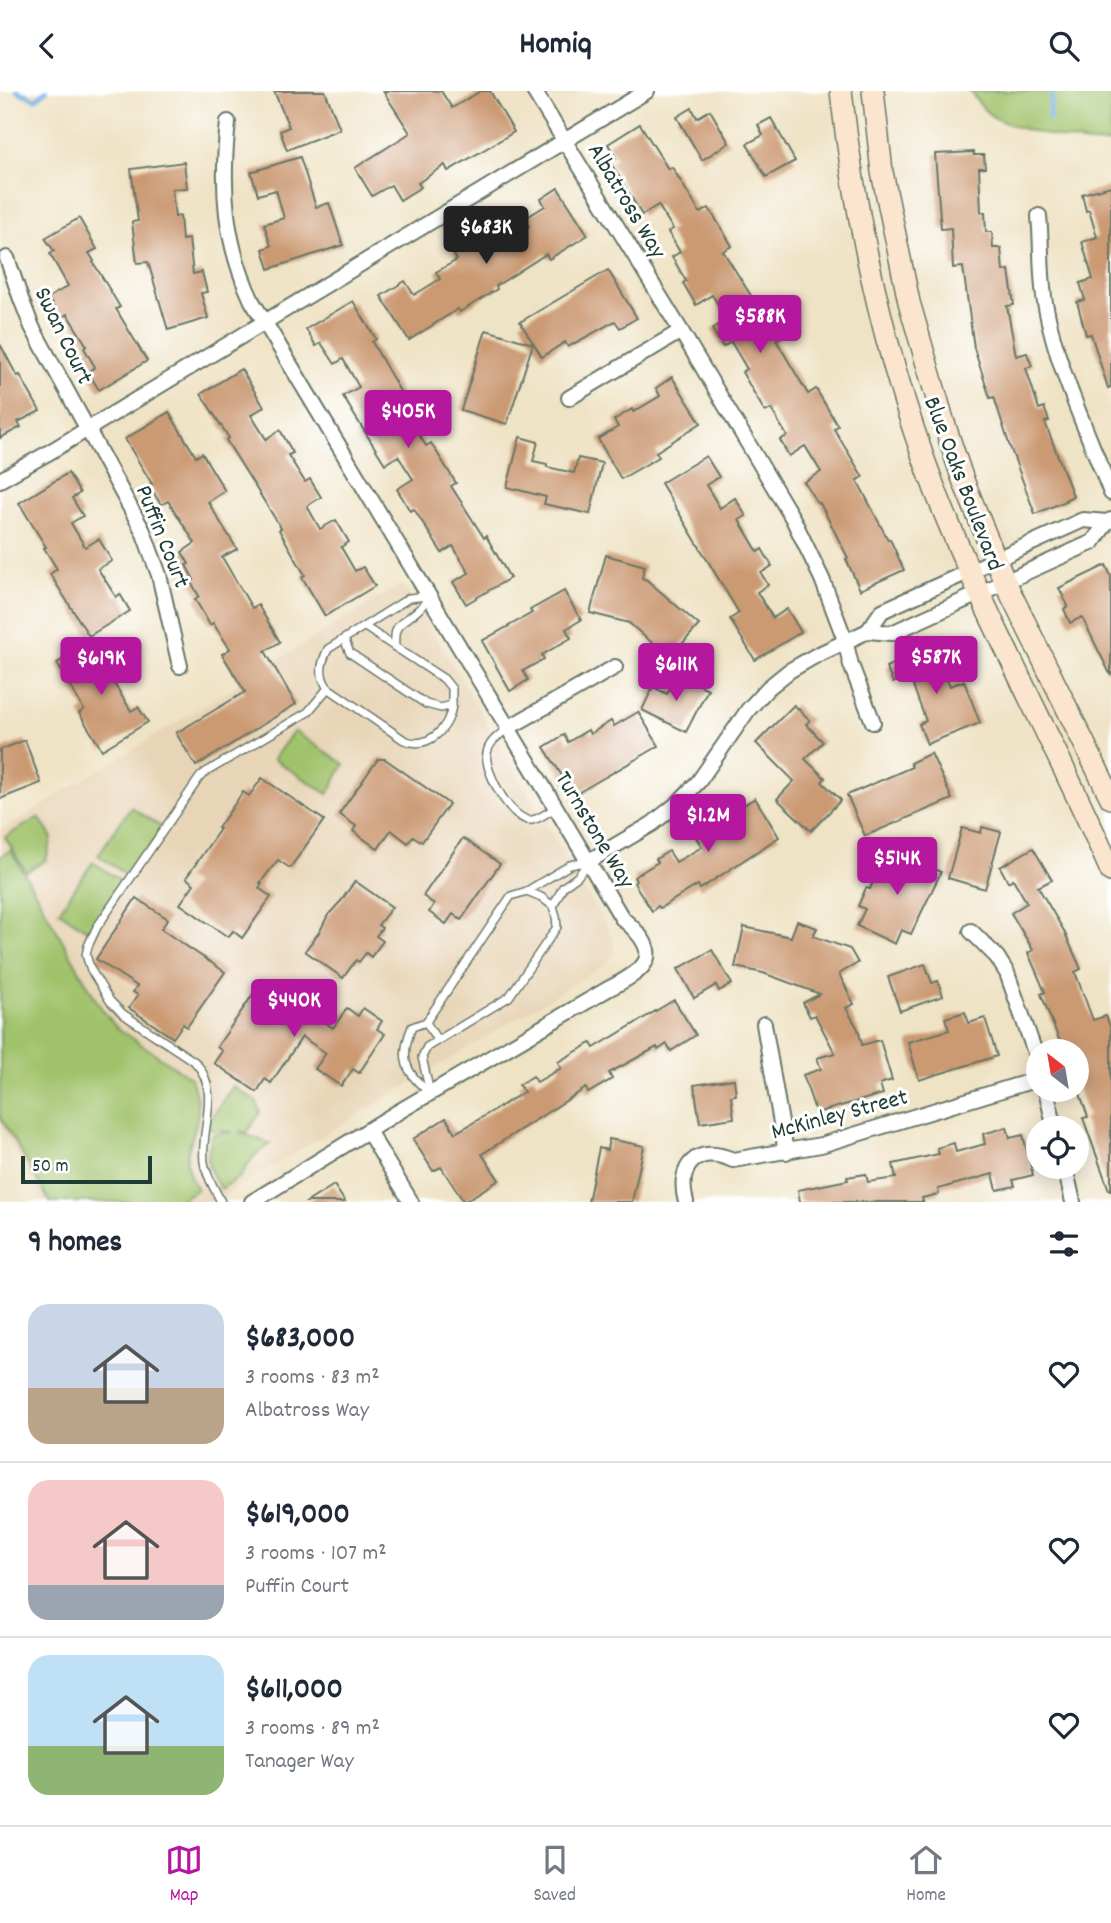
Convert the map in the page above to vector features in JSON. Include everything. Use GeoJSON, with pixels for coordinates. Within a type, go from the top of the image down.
{"type":"FeatureCollection","features":[{"type":"Feature","properties":{"kind":"main road","name":"Blue Oaks Boulevard"},"geometry":{"type":"LineString","coordinates":[[841,91],[852,177],[869,265],[890,352],[915,434],[970,571],[1111,871]]}},
{"type":"Feature","properties":{"kind":"main road","name":"Blue Oaks Boulevard"},"geometry":{"type":"LineString","coordinates":[[873,91],[883,172],[909,302],[955,457],[1005,582],[1111,798]]}},
{"type":"Feature","properties":{"kind":"street"},"geometry":{"type":"LineString","coordinates":[[534,91],[565,140],[647,91]]}},
{"type":"Feature","properties":{"kind":"street","name":"Turnstone Way"},"geometry":{"type":"LineString","coordinates":[[228,122],[224,171],[227,218],[236,262],[263,322],[622,918],[643,939],[647,950],[647,962],[640,971],[430,1093],[252,1202]]}},
{"type":"Feature","properties":{"kind":"street","name":"Albatross Way"},"geometry":{"type":"LineString","coordinates":[[0,480],[89,429],[565,140],[793,519],[822,579],[845,641],[850,665],[873,722]]}},
{"type":"Feature","properties":{"kind":"street"},"geometry":{"type":"LineString","coordinates":[[1039,216],[1043,290],[1051,328],[1076,405],[1111,493]]}},
{"type":"Feature","properties":{"kind":"street","name":"Swan Court"},"geometry":{"type":"LineString","coordinates":[[7,258],[32,327],[89,429]]}},
{"type":"Feature","properties":{"kind":"street"},"geometry":{"type":"LineString","coordinates":[[569,398],[681,331]]}},
{"type":"Feature","properties":{"kind":"street","name":"Puffin Court"},"geometry":{"type":"LineString","coordinates":[[89,429],[147,542],[159,575],[180,666]]}},
{"type":"Feature","properties":{"kind":"street"},"geometry":{"type":"LineString","coordinates":[[868,631],[882,611],[1083,520],[1109,521]]}},
{"type":"Feature","properties":{"kind":"street"},"geometry":{"type":"LineString","coordinates":[[589,861],[652,824],[677,804],[699,781],[748,710],[768,688],[789,671],[868,631],[892,633],[1093,542],[1109,521]]}},
{"type":"Feature","properties":{"kind":"street"},"geometry":{"type":"LineString","coordinates":[[508,728],[615,667]]}},
{"type":"Feature","properties":{"kind":"street"},"geometry":{"type":"LineString","coordinates":[[971,930],[997,957],[1007,973],[1030,1039]]}},
{"type":"Feature","properties":{"kind":"street"},"geometry":{"type":"LineString","coordinates":[[764,1024],[786,1151]]}},
{"type":"Feature","properties":{"kind":"street","name":"McKinley Street"},"geometry":{"type":"LineString","coordinates":[[686,1202],[684,1173],[690,1163],[711,1153],[733,1160],[821,1145],[1026,1083]]}},
{"type":"Feature","properties":{"kind":"street"},"geometry":{"type":"LineString","coordinates":[[368,1131],[411,1202]]}},
{"type":"Feature","properties":{"kind":"street"},"geometry":{"type":"LineString","coordinates":[[1068,1179],[1073,1202]]}},
{"type":"Feature","properties":{"kind":"lane"},"geometry":{"type":"LineString","coordinates":[[365,627],[444,679],[452,689],[450,717],[441,731],[420,743],[404,740],[328,688],[321,675],[322,662],[328,649],[409,599],[429,596]]}},
{"type":"Feature","properties":{"kind":"lane"},"geometry":{"type":"LineString","coordinates":[[395,647],[394,634],[404,619],[418,610],[429,596]]}},
{"type":"Feature","properties":{"kind":"lane"},"geometry":{"type":"LineString","coordinates":[[344,639],[351,653],[426,704],[441,708],[452,705]]}},
{"type":"Feature","properties":{"kind":"lane"},"geometry":{"type":"LineString","coordinates":[[221,1202],[204,1162],[210,1103],[200,1067],[116,1008],[88,963],[86,955],[97,927],[200,777],[308,712],[328,688]]}},
{"type":"Feature","properties":{"kind":"lane"},"geometry":{"type":"LineString","coordinates":[[508,728],[490,744],[486,762],[504,799],[511,810],[522,819],[532,820],[557,807]]}},
{"type":"Feature","properties":{"kind":"lane"},"geometry":{"type":"LineString","coordinates":[[430,1093],[416,1082],[406,1061],[406,1040],[412,1027],[426,1022],[511,895],[527,891],[570,865],[589,861]]}},
{"type":"Feature","properties":{"kind":"lane"},"geometry":{"type":"LineString","coordinates":[[553,906],[563,887],[577,877],[589,861]]}},
{"type":"Feature","properties":{"kind":"lane"},"geometry":{"type":"LineString","coordinates":[[430,1093],[422,1057],[427,1047],[509,997],[556,927],[553,906],[527,891]]}},
{"type":"Feature","properties":{"kind":"lane"},"geometry":{"type":"LineString","coordinates":[[426,1022],[437,1040]]}},
{"type":"Feature","properties":{"kind":"shaded area"},"geometry":{"type":"Polygon","coordinates":[[[402,584],[451,662],[612,936],[615,952],[608,963],[214,1202],[44,1202],[0,1126],[0,831],[402,584]]]}},
{"type":"Feature","properties":{"kind":"green space"},"geometry":{"type":"Polygon","coordinates":[[[970,91],[1111,91],[1111,142],[1088,143],[1035,132],[1004,122],[987,113],[970,91]]]}},
{"type":"Feature","properties":{"kind":"green space"},"geometry":{"type":"Polygon","coordinates":[[[294,731],[344,764],[328,794],[273,759],[294,731]]]}},
{"type":"Feature","properties":{"kind":"green space"},"geometry":{"type":"Polygon","coordinates":[[[131,807],[163,828],[129,877],[98,855],[131,807]]]}},
{"type":"Feature","properties":{"kind":"green space"},"geometry":{"type":"Polygon","coordinates":[[[39,817],[52,838],[46,860],[26,872],[5,837],[39,817]]]}},
{"type":"Feature","properties":{"kind":"green space"},"geometry":{"type":"Polygon","coordinates":[[[11,850],[99,1005],[116,1027],[191,1078],[198,1105],[187,1165],[197,1189],[177,1202],[50,1202],[0,1117],[0,857],[11,850]]]}},
{"type":"Feature","properties":{"kind":"green space"},"geometry":{"type":"Polygon","coordinates":[[[93,862],[124,883],[90,932],[59,911],[93,862]]]}},
{"type":"Feature","properties":{"kind":"green space"},"geometry":{"type":"Polygon","coordinates":[[[233,1086],[257,1102],[260,1113],[247,1132],[239,1132],[271,1144],[254,1156],[240,1177],[221,1189],[208,1163],[208,1150],[213,1134],[233,1132],[210,1129],[211,1118],[233,1086]]]}},
{"type":"Feature","properties":{"kind":"building"},"geometry":{"type":"Polygon","coordinates":[[[274,91],[325,91],[340,129],[287,150],[280,131],[289,127],[274,91]]]}},
{"type":"Feature","properties":{"kind":"building"},"geometry":{"type":"Polygon","coordinates":[[[383,91],[441,91],[452,108],[481,91],[490,91],[514,132],[448,171],[445,165],[418,183],[421,187],[400,200],[391,185],[372,196],[355,168],[410,133],[383,91]]]}},
{"type":"Feature","properties":{"kind":"building"},"geometry":{"type":"Polygon","coordinates":[[[692,108],[697,118],[710,110],[729,143],[702,160],[677,117],[692,108]]]}},
{"type":"Feature","properties":{"kind":"building"},"geometry":{"type":"Polygon","coordinates":[[[771,118],[795,161],[766,177],[747,144],[763,135],[758,125],[771,118]]]}},
{"type":"Feature","properties":{"kind":"building"},"geometry":{"type":"Polygon","coordinates":[[[640,124],[668,169],[672,167],[700,213],[709,208],[732,246],[723,251],[755,302],[760,298],[783,336],[776,340],[808,394],[816,389],[838,426],[834,429],[863,477],[857,480],[904,570],[860,590],[846,559],[848,558],[820,503],[818,504],[804,482],[821,472],[805,446],[789,456],[780,440],[787,436],[771,409],[765,412],[742,372],[747,369],[731,342],[723,347],[712,329],[727,319],[712,295],[696,305],[683,283],[686,281],[672,257],[680,252],[668,232],[673,229],[658,205],[642,215],[610,162],[616,158],[608,144],[640,124]]]}},
{"type":"Feature","properties":{"kind":"building"},"geometry":{"type":"Polygon","coordinates":[[[974,152],[974,155],[984,155],[985,168],[979,168],[981,212],[985,212],[986,232],[992,232],[993,248],[1001,248],[1003,271],[1009,270],[1014,305],[1007,306],[1016,356],[1027,353],[1032,366],[1026,368],[1039,409],[1044,407],[1049,421],[1045,422],[1073,496],[1035,514],[994,397],[990,398],[974,348],[963,267],[953,268],[951,228],[941,229],[935,154],[974,152]]]}},
{"type":"Feature","properties":{"kind":"building"},"geometry":{"type":"Polygon","coordinates":[[[300,157],[316,207],[329,203],[343,245],[269,269],[263,249],[271,246],[264,224],[284,218],[276,190],[258,195],[251,172],[300,157]]]}},
{"type":"Feature","properties":{"kind":"building"},"geometry":{"type":"Polygon","coordinates":[[[184,162],[187,188],[172,189],[175,217],[180,216],[182,240],[189,239],[193,274],[202,272],[207,292],[201,293],[208,318],[168,330],[148,262],[137,263],[132,222],[138,221],[131,169],[184,162]]]}},
{"type":"Feature","properties":{"kind":"building"},"geometry":{"type":"Polygon","coordinates":[[[1111,186],[1111,387],[1108,388],[1091,334],[1086,335],[1077,302],[1085,300],[1080,283],[1093,279],[1082,242],[1097,237],[1082,194],[1111,186]]]}},
{"type":"Feature","properties":{"kind":"building"},"geometry":{"type":"Polygon","coordinates":[[[558,188],[588,235],[549,259],[546,254],[496,286],[497,289],[460,312],[458,309],[409,340],[381,296],[405,281],[414,295],[440,279],[436,272],[457,260],[452,252],[496,227],[505,241],[529,226],[524,219],[545,206],[541,199],[558,188]]]}},
{"type":"Feature","properties":{"kind":"building"},"geometry":{"type":"Polygon","coordinates":[[[79,218],[97,249],[89,253],[93,262],[120,307],[116,309],[147,361],[99,390],[88,372],[95,367],[84,348],[87,346],[67,314],[60,318],[48,298],[68,286],[50,254],[54,251],[45,238],[79,218]]]}},
{"type":"Feature","properties":{"kind":"building"},"geometry":{"type":"Polygon","coordinates":[[[608,270],[637,318],[620,328],[615,321],[568,347],[565,342],[542,357],[520,322],[608,270]]]}},
{"type":"Feature","properties":{"kind":"building"},"geometry":{"type":"Polygon","coordinates":[[[353,301],[376,339],[372,342],[401,393],[395,396],[426,446],[431,443],[456,483],[451,486],[484,538],[486,536],[510,578],[466,604],[453,582],[469,573],[453,546],[442,553],[414,509],[410,511],[397,489],[413,479],[398,456],[385,464],[343,396],[359,387],[343,359],[335,364],[321,343],[316,346],[306,329],[353,301]]]}},
{"type":"Feature","properties":{"kind":"building"},"geometry":{"type":"Polygon","coordinates":[[[486,330],[533,344],[507,424],[461,410],[486,330]]]}},
{"type":"Feature","properties":{"kind":"building"},"geometry":{"type":"Polygon","coordinates":[[[0,344],[40,411],[18,422],[21,427],[0,438],[0,344]]]}},
{"type":"Feature","properties":{"kind":"building"},"geometry":{"type":"Polygon","coordinates":[[[241,369],[264,407],[251,415],[266,439],[280,430],[293,453],[288,455],[305,482],[310,479],[321,497],[307,506],[320,529],[336,520],[349,542],[341,547],[355,571],[363,567],[375,586],[325,616],[302,577],[305,575],[279,530],[281,528],[226,440],[229,438],[201,394],[241,369]]]}},
{"type":"Feature","properties":{"kind":"building"},"geometry":{"type":"Polygon","coordinates":[[[672,377],[701,423],[656,452],[659,457],[621,479],[598,439],[618,427],[614,420],[660,396],[656,388],[672,377]]]}},
{"type":"Feature","properties":{"kind":"building"},"geometry":{"type":"Polygon","coordinates":[[[169,412],[196,457],[202,453],[225,491],[208,502],[237,549],[222,557],[252,608],[258,605],[280,642],[265,651],[296,704],[196,766],[176,733],[245,692],[222,654],[230,649],[213,623],[210,625],[195,599],[199,596],[191,582],[194,580],[182,552],[195,543],[168,501],[161,505],[149,485],[152,484],[125,439],[169,412]]]}},
{"type":"Feature","properties":{"kind":"building"},"geometry":{"type":"Polygon","coordinates":[[[520,437],[538,442],[533,461],[547,464],[547,467],[574,473],[578,458],[602,463],[590,514],[544,504],[546,497],[507,487],[520,437]]]}},
{"type":"Feature","properties":{"kind":"building"},"geometry":{"type":"Polygon","coordinates":[[[706,456],[719,477],[706,485],[720,508],[735,498],[746,516],[739,520],[758,552],[762,549],[772,566],[761,573],[768,585],[757,592],[773,618],[787,609],[801,632],[755,660],[730,619],[739,613],[661,483],[706,456]]]}},
{"type":"Feature","properties":{"kind":"building"},"geometry":{"type":"Polygon","coordinates":[[[68,473],[80,493],[72,498],[83,516],[71,523],[85,547],[99,539],[112,561],[98,569],[116,597],[120,594],[130,611],[89,636],[50,574],[57,569],[19,503],[68,473]]]}},
{"type":"Feature","properties":{"kind":"building"},"geometry":{"type":"Polygon","coordinates":[[[606,555],[645,566],[642,578],[699,625],[674,653],[664,644],[659,649],[629,623],[590,613],[606,555]]]}},
{"type":"Feature","properties":{"kind":"building"},"geometry":{"type":"Polygon","coordinates":[[[1106,565],[1111,576],[1111,676],[1082,617],[1070,623],[1064,609],[1068,606],[1059,588],[1106,565]]]}},
{"type":"Feature","properties":{"kind":"building"},"geometry":{"type":"Polygon","coordinates":[[[564,591],[581,620],[566,629],[571,638],[542,655],[544,659],[523,671],[528,680],[510,691],[482,641],[532,613],[530,610],[564,591]]]}},
{"type":"Feature","properties":{"kind":"building"},"geometry":{"type":"Polygon","coordinates":[[[87,645],[97,662],[111,654],[124,677],[114,683],[131,711],[138,707],[148,722],[102,750],[79,713],[84,710],[57,663],[87,645]]]}},
{"type":"Feature","properties":{"kind":"building"},"geometry":{"type":"Polygon","coordinates":[[[932,646],[950,686],[964,681],[980,723],[927,744],[919,724],[926,721],[909,675],[893,683],[886,667],[932,646]]]}},
{"type":"Feature","properties":{"kind":"building"},"geometry":{"type":"Polygon","coordinates":[[[677,674],[708,689],[686,732],[642,710],[653,687],[667,694],[677,674]]]}},
{"type":"Feature","properties":{"kind":"building"},"geometry":{"type":"Polygon","coordinates":[[[794,705],[810,720],[806,724],[823,742],[805,759],[825,778],[822,782],[841,800],[811,831],[777,799],[794,781],[756,743],[794,705]]]}},
{"type":"Feature","properties":{"kind":"building"},"geometry":{"type":"Polygon","coordinates":[[[638,712],[659,746],[574,795],[544,747],[564,735],[568,742],[588,730],[590,734],[611,721],[614,726],[638,712]]]}},
{"type":"Feature","properties":{"kind":"building"},"geometry":{"type":"Polygon","coordinates":[[[25,740],[41,783],[0,799],[0,750],[25,740]]]}},
{"type":"Feature","properties":{"kind":"building"},"geometry":{"type":"Polygon","coordinates":[[[931,753],[952,799],[865,836],[847,795],[912,767],[910,763],[931,753]]]}},
{"type":"Feature","properties":{"kind":"building"},"geometry":{"type":"Polygon","coordinates":[[[378,759],[385,759],[449,804],[422,842],[413,836],[408,843],[391,830],[378,849],[353,831],[356,826],[339,814],[378,759]]]}},
{"type":"Feature","properties":{"kind":"building"},"geometry":{"type":"Polygon","coordinates":[[[262,778],[324,820],[290,868],[278,860],[260,883],[262,884],[259,888],[271,897],[242,938],[233,931],[228,937],[180,904],[194,884],[186,878],[220,829],[218,828],[243,792],[249,796],[262,778]]]}},
{"type":"Feature","properties":{"kind":"building"},"geometry":{"type":"Polygon","coordinates":[[[755,798],[779,837],[700,889],[698,885],[652,911],[634,883],[634,877],[658,862],[656,859],[669,851],[676,862],[702,847],[694,834],[714,818],[712,814],[728,804],[733,812],[755,798]]]}},
{"type":"Feature","properties":{"kind":"building"},"geometry":{"type":"Polygon","coordinates":[[[982,827],[1001,832],[985,889],[948,878],[962,828],[981,833],[982,827]]]}},
{"type":"Feature","properties":{"kind":"building"},"geometry":{"type":"Polygon","coordinates":[[[463,838],[500,864],[461,920],[453,914],[446,924],[429,912],[434,904],[423,896],[463,838]]]}},
{"type":"Feature","properties":{"kind":"building"},"geometry":{"type":"Polygon","coordinates":[[[1033,848],[1052,880],[1038,887],[1064,931],[1081,969],[1075,972],[1093,1020],[1106,1016],[1111,1029],[1111,1190],[1089,1135],[1089,1116],[1083,1103],[1089,1102],[1089,1039],[1059,1039],[1041,994],[1045,992],[1028,953],[1033,950],[1011,913],[1027,903],[1013,879],[1008,882],[1000,867],[1033,848]]]}},
{"type":"Feature","properties":{"kind":"building"},"geometry":{"type":"Polygon","coordinates":[[[892,851],[941,872],[911,934],[901,930],[895,944],[857,926],[865,909],[858,906],[866,888],[870,889],[879,867],[884,869],[892,851]]]}},
{"type":"Feature","properties":{"kind":"building"},"geometry":{"type":"Polygon","coordinates":[[[355,881],[392,907],[378,925],[382,928],[376,936],[383,941],[371,957],[366,953],[359,962],[356,960],[343,978],[305,951],[328,915],[355,881]]]}},
{"type":"Feature","properties":{"kind":"building"},"geometry":{"type":"Polygon","coordinates":[[[136,898],[168,919],[161,929],[225,972],[187,1027],[183,1024],[173,1038],[129,1008],[138,995],[133,992],[137,986],[96,959],[136,898]]]}},
{"type":"Feature","properties":{"kind":"building"},"geometry":{"type":"Polygon","coordinates":[[[797,921],[817,928],[813,936],[850,949],[858,963],[839,974],[854,1004],[846,1008],[858,1029],[862,1045],[880,1040],[892,1080],[880,1084],[883,1094],[816,1113],[803,1075],[821,1069],[817,1058],[835,1053],[815,1015],[810,1017],[803,1003],[820,994],[763,973],[735,967],[744,927],[791,937],[797,921]]]}},
{"type":"Feature","properties":{"kind":"building"},"geometry":{"type":"Polygon","coordinates":[[[712,950],[732,984],[719,991],[716,985],[694,998],[678,969],[712,950]]]}},
{"type":"Feature","properties":{"kind":"building"},"geometry":{"type":"Polygon","coordinates":[[[925,964],[932,983],[938,981],[943,996],[900,1011],[888,977],[925,964]]]}},
{"type":"Feature","properties":{"kind":"building"},"geometry":{"type":"Polygon","coordinates":[[[262,981],[333,1028],[347,1008],[358,1016],[363,1008],[382,1021],[377,1029],[385,1034],[359,1073],[353,1069],[341,1086],[315,1069],[326,1053],[302,1037],[271,1083],[265,1079],[257,1092],[214,1063],[222,1051],[217,1047],[262,981]]]}},
{"type":"Feature","properties":{"kind":"building"},"geometry":{"type":"Polygon","coordinates":[[[674,1000],[696,1035],[671,1051],[667,1044],[658,1050],[657,1047],[609,1073],[612,1079],[588,1093],[586,1088],[482,1154],[499,1180],[464,1202],[441,1167],[433,1171],[413,1139],[446,1118],[455,1133],[524,1092],[519,1085],[533,1076],[537,1082],[561,1068],[558,1062],[591,1043],[594,1048],[674,1000]]]}},
{"type":"Feature","properties":{"kind":"building"},"geometry":{"type":"Polygon","coordinates":[[[965,1012],[969,1023],[985,1018],[997,1056],[919,1080],[908,1042],[949,1030],[945,1018],[965,1012]]]}},
{"type":"Feature","properties":{"kind":"building"},"geometry":{"type":"Polygon","coordinates":[[[734,1079],[736,1095],[731,1096],[734,1118],[700,1123],[694,1085],[734,1079]]]}},
{"type":"Feature","properties":{"kind":"building"},"geometry":{"type":"Polygon","coordinates":[[[1007,1127],[1010,1138],[1023,1135],[1026,1147],[1026,1177],[1013,1180],[1015,1186],[997,1190],[993,1174],[938,1189],[939,1194],[922,1198],[923,1202],[800,1202],[798,1190],[866,1174],[868,1182],[896,1178],[893,1164],[939,1154],[937,1148],[954,1143],[956,1152],[985,1144],[983,1134],[1007,1127]]]}},
{"type":"Feature","properties":{"kind":"building"},"geometry":{"type":"Polygon","coordinates":[[[609,1139],[644,1146],[632,1202],[588,1202],[599,1148],[607,1150],[609,1139]]]}},
{"type":"Feature","properties":{"kind":"building"},"geometry":{"type":"Polygon","coordinates":[[[334,1185],[345,1202],[307,1202],[334,1185]]]}},
{"type":"Feature","properties":{"kind":"waterway"},"geometry":{"type":"LineString","coordinates":[[17,91],[36,99],[46,91]]}},
{"type":"Feature","properties":{"kind":"waterway"},"geometry":{"type":"LineString","coordinates":[[1070,91],[1075,91]]}},
{"type":"Feature","properties":{"kind":"waterway"},"geometry":{"type":"LineString","coordinates":[[1049,119],[1052,94]]}}]}
